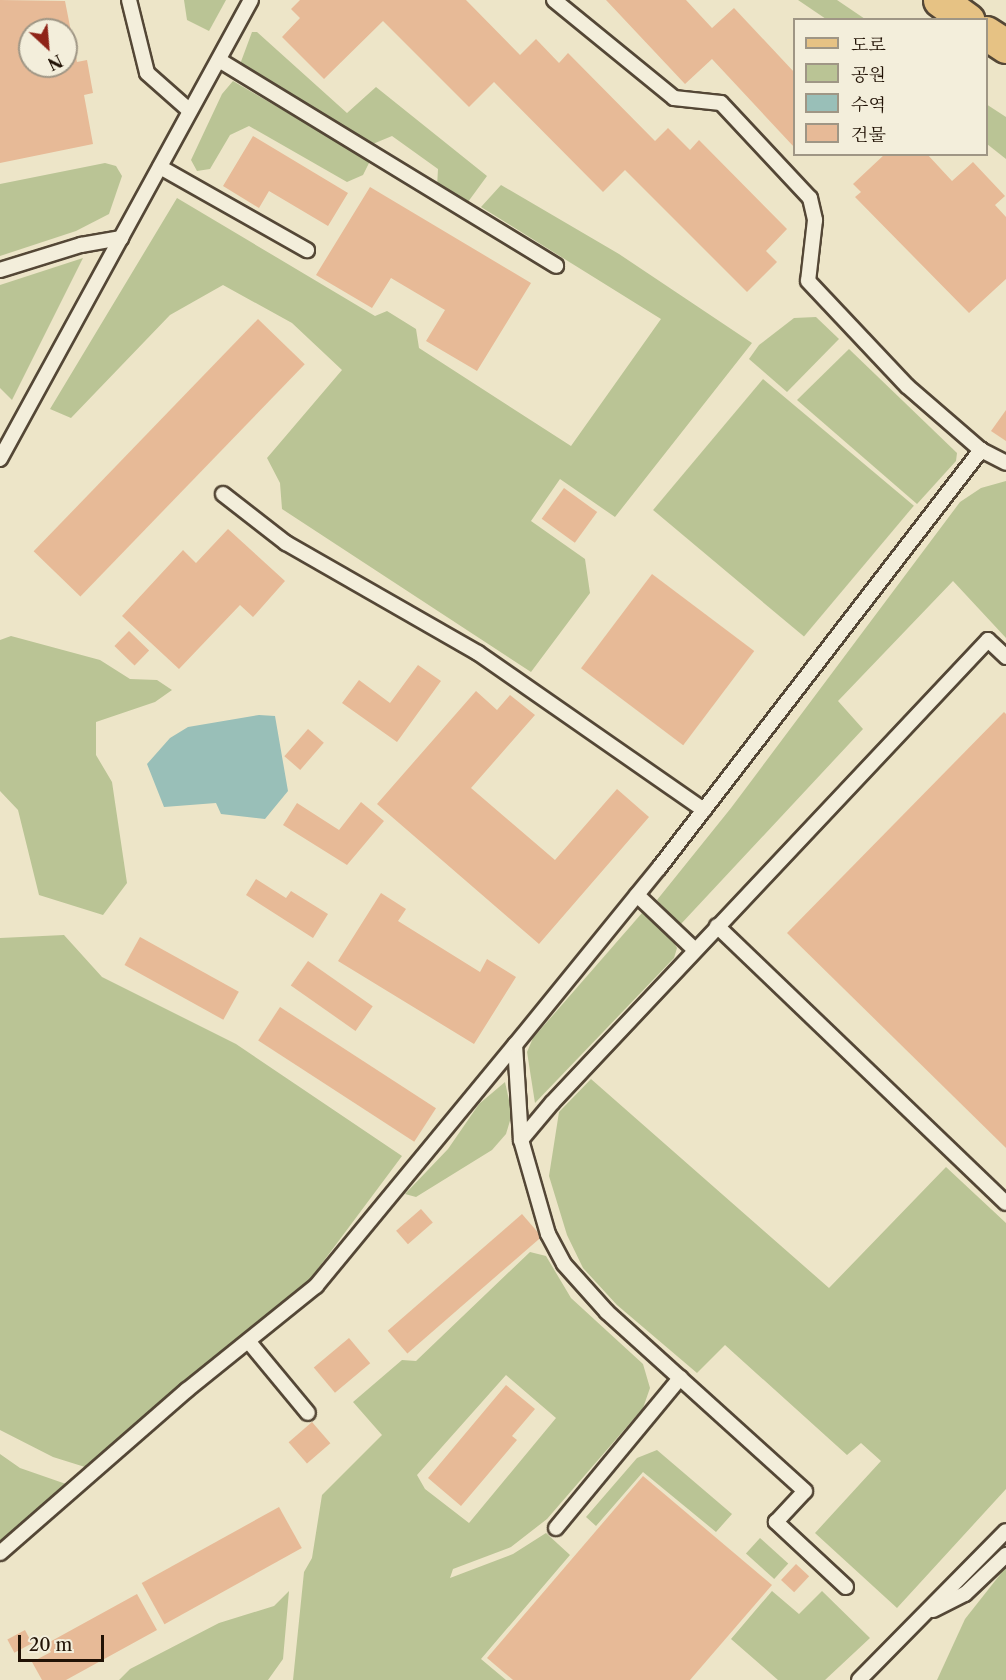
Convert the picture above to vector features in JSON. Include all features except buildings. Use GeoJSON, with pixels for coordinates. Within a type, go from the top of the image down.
{"type":"FeatureCollection","features":[{"type":"Feature","properties":{"kind":"main road"},"geometry":{"type":"LineString","coordinates":[[940,0],[965,18]]}},
{"type":"Feature","properties":{"kind":"main road"},"geometry":{"type":"LineString","coordinates":[[988,34],[1006,46]]}},
{"type":"Feature","properties":{"kind":"lane"},"geometry":{"type":"LineString","coordinates":[[129,0],[147,73],[190,111]]}},
{"type":"Feature","properties":{"kind":"lane"},"geometry":{"type":"LineString","coordinates":[[0,459],[251,0]]}},
{"type":"Feature","properties":{"kind":"lane"},"geometry":{"type":"LineString","coordinates":[[554,0],[674,98],[721,103],[810,198],[815,220],[808,280],[908,386],[981,450],[1006,463]]}},
{"type":"Feature","properties":{"kind":"lane"},"geometry":{"type":"LineString","coordinates":[[219,60],[556,266]]}},
{"type":"Feature","properties":{"kind":"lane"},"geometry":{"type":"LineString","coordinates":[[160,167],[307,250]]}},
{"type":"Feature","properties":{"kind":"lane"},"geometry":{"type":"LineString","coordinates":[[0,270],[81,245],[121,238]]}},
{"type":"Feature","properties":{"kind":"lane"},"geometry":{"type":"LineString","coordinates":[[0,1553],[187,1390],[316,1286],[637,895],[981,450]]}},
{"type":"Feature","properties":{"kind":"lane"},"geometry":{"type":"LineString","coordinates":[[223,494],[286,543],[478,653],[704,810]]}},
{"type":"Feature","properties":{"kind":"lane"},"geometry":{"type":"LineString","coordinates":[[521,1140],[717,926],[988,640],[1006,657]]}},
{"type":"Feature","properties":{"kind":"lane"},"geometry":{"type":"LineString","coordinates":[[637,895],[695,950]]}},
{"type":"Feature","properties":{"kind":"lane"},"geometry":{"type":"LineString","coordinates":[[717,926],[1006,1203]]}},
{"type":"Feature","properties":{"kind":"lane"},"geometry":{"type":"LineString","coordinates":[[515,1045],[521,1140],[548,1233],[564,1264],[608,1312],[805,1491],[777,1522],[846,1587]]}},
{"type":"Feature","properties":{"kind":"lane"},"geometry":{"type":"LineString","coordinates":[[249,1342],[308,1413]]}},
{"type":"Feature","properties":{"kind":"lane"},"geometry":{"type":"LineString","coordinates":[[556,1528],[680,1378]]}},
{"type":"Feature","properties":{"kind":"lane"},"geometry":{"type":"LineString","coordinates":[[859,1680],[1006,1531]]}},
{"type":"Feature","properties":{"kind":"lane"},"geometry":{"type":"LineString","coordinates":[[921,1617],[965,1594],[1006,1555]]}},
{"type":"Feature","properties":{"kind":"green space"},"geometry":{"type":"Polygon","coordinates":[[[184,0],[226,0],[209,31],[187,20],[184,0]]]}},
{"type":"Feature","properties":{"kind":"green space"},"geometry":{"type":"Polygon","coordinates":[[[798,0],[837,0],[864,18],[825,18],[798,0]]]}},
{"type":"Feature","properties":{"kind":"green space"},"geometry":{"type":"Polygon","coordinates":[[[252,32],[257,32],[347,113],[376,87],[487,176],[465,206],[437,187],[438,169],[392,136],[368,146],[239,67],[252,32]]]}},
{"type":"Feature","properties":{"kind":"green space"},"geometry":{"type":"Polygon","coordinates":[[[233,81],[370,161],[363,175],[347,182],[249,126],[230,135],[210,169],[197,171],[191,160],[222,94],[233,81]]]}},
{"type":"Feature","properties":{"kind":"green space"},"geometry":{"type":"Polygon","coordinates":[[[988,105],[1006,117],[1006,159],[988,145],[988,105]]]}},
{"type":"Feature","properties":{"kind":"green space"},"geometry":{"type":"Polygon","coordinates":[[[105,163],[116,166],[122,176],[109,214],[76,231],[0,256],[0,184],[105,163]]]}},
{"type":"Feature","properties":{"kind":"green space"},"geometry":{"type":"Polygon","coordinates":[[[501,185],[619,254],[752,343],[615,517],[560,479],[531,521],[585,559],[590,593],[531,672],[282,509],[280,483],[267,458],[342,370],[292,323],[223,285],[170,315],[71,418],[50,409],[177,198],[375,316],[387,311],[416,329],[419,348],[571,446],[661,319],[481,207],[501,185]]]}},
{"type":"Feature","properties":{"kind":"green space"},"geometry":{"type":"Polygon","coordinates":[[[83,258],[12,400],[0,388],[0,285],[83,258]]]}},
{"type":"Feature","properties":{"kind":"green space"},"geometry":{"type":"Polygon","coordinates":[[[816,317],[839,339],[787,392],[749,359],[759,345],[794,318],[816,317]]]}},
{"type":"Feature","properties":{"kind":"green space"},"geometry":{"type":"Polygon","coordinates":[[[849,349],[957,453],[956,461],[917,504],[797,400],[849,349]]]}},
{"type":"Feature","properties":{"kind":"green space"},"geometry":{"type":"Polygon","coordinates":[[[763,379],[914,506],[804,637],[653,510],[763,379]]]}},
{"type":"Feature","properties":{"kind":"green space"},"geometry":{"type":"Polygon","coordinates":[[[1006,481],[1006,638],[953,581],[838,701],[863,729],[680,925],[657,900],[731,808],[960,502],[981,488],[1006,481]]]}},
{"type":"Feature","properties":{"kind":"green space"},"geometry":{"type":"Polygon","coordinates":[[[11,636],[100,660],[130,679],[157,680],[172,690],[155,702],[96,722],[96,755],[112,782],[127,883],[103,915],[39,895],[18,810],[0,791],[0,640],[11,636]]]}},
{"type":"Feature","properties":{"kind":"green space"},"geometry":{"type":"Polygon","coordinates":[[[642,913],[673,941],[677,948],[674,958],[535,1103],[527,1052],[533,1038],[642,913]]]}},
{"type":"Feature","properties":{"kind":"green space"},"geometry":{"type":"Polygon","coordinates":[[[64,935],[102,977],[236,1044],[402,1156],[308,1282],[186,1379],[85,1467],[53,1457],[0,1430],[0,938],[64,935]]]}},
{"type":"Feature","properties":{"kind":"green space"},"geometry":{"type":"Polygon","coordinates":[[[591,1079],[829,1288],[946,1167],[1006,1223],[1006,1489],[897,1608],[815,1533],[881,1461],[861,1443],[847,1455],[725,1345],[697,1373],[617,1305],[583,1268],[567,1235],[549,1176],[559,1112],[591,1079]]]}},
{"type":"Feature","properties":{"kind":"green space"},"geometry":{"type":"Polygon","coordinates":[[[505,1082],[512,1114],[506,1134],[492,1150],[416,1197],[405,1194],[448,1149],[479,1104],[505,1082]]]}},
{"type":"Feature","properties":{"kind":"green space"},"geometry":{"type":"Polygon","coordinates":[[[530,1252],[546,1256],[571,1298],[643,1364],[650,1388],[643,1408],[547,1519],[511,1547],[453,1569],[450,1578],[513,1554],[546,1533],[570,1555],[481,1659],[506,1680],[293,1680],[304,1572],[312,1558],[322,1495],[382,1435],[353,1402],[402,1360],[416,1361],[530,1252]],[[506,1375],[417,1475],[425,1489],[469,1523],[556,1418],[506,1375]]]}},
{"type":"Feature","properties":{"kind":"green space"},"geometry":{"type":"Polygon","coordinates":[[[657,1450],[732,1514],[716,1532],[643,1472],[596,1526],[586,1517],[637,1458],[657,1450]]]}},
{"type":"Feature","properties":{"kind":"green space"},"geometry":{"type":"Polygon","coordinates":[[[0,1454],[20,1468],[66,1484],[0,1542],[0,1454]]]}},
{"type":"Feature","properties":{"kind":"green space"},"geometry":{"type":"Polygon","coordinates":[[[760,1538],[788,1563],[774,1579],[746,1554],[760,1538]]]}},
{"type":"Feature","properties":{"kind":"green space"},"geometry":{"type":"Polygon","coordinates":[[[1006,1567],[1006,1680],[937,1680],[965,1619],[1006,1567]]]}},
{"type":"Feature","properties":{"kind":"green space"},"geometry":{"type":"Polygon","coordinates":[[[289,1591],[283,1659],[268,1680],[119,1680],[130,1669],[219,1623],[274,1606],[289,1591]]]}},
{"type":"Feature","properties":{"kind":"green space"},"geometry":{"type":"Polygon","coordinates":[[[772,1591],[799,1614],[822,1591],[870,1638],[825,1680],[778,1680],[731,1639],[772,1591]]]}},
{"type":"Feature","properties":{"kind":"water"},"geometry":{"type":"Polygon","coordinates":[[[259,715],[275,716],[288,791],[265,819],[221,814],[216,803],[164,807],[147,764],[170,738],[188,727],[259,715]]]}}]}
